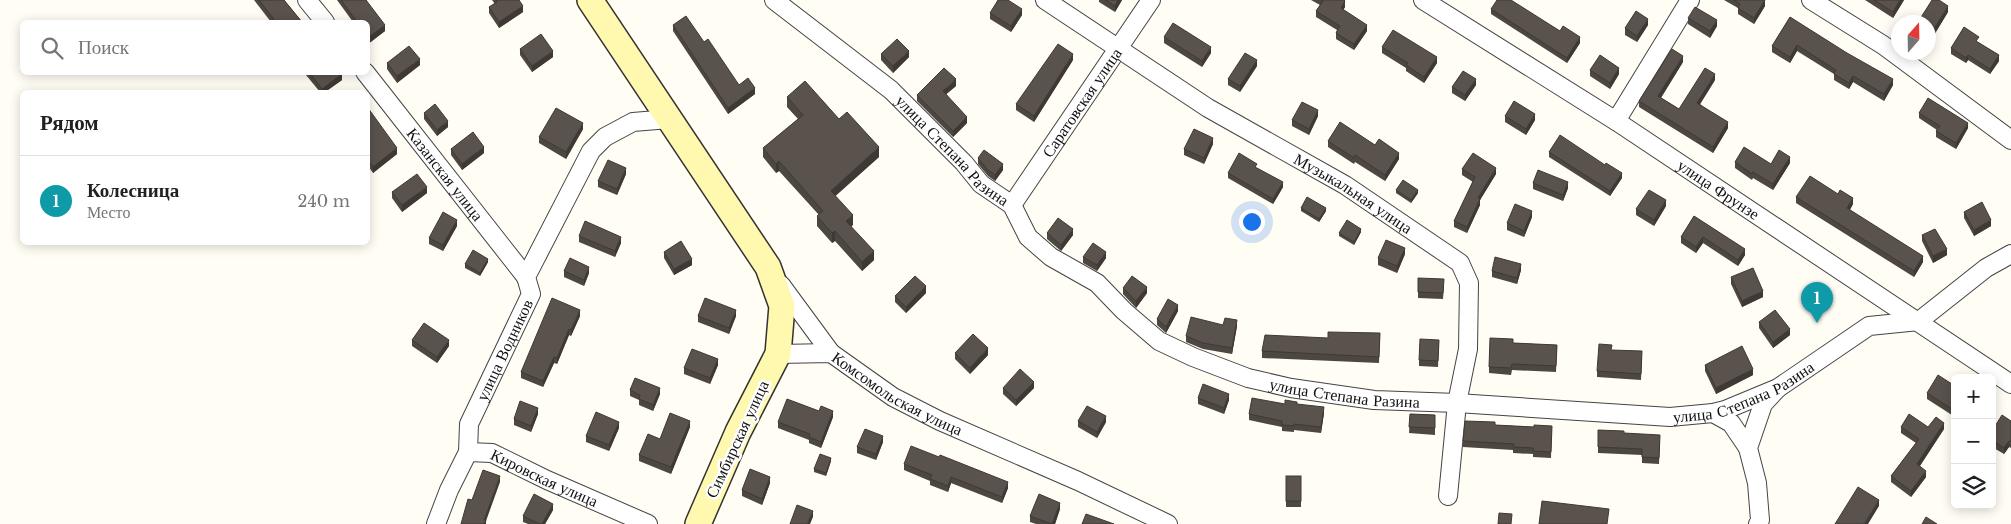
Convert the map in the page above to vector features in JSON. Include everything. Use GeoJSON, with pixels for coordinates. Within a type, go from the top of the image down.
{"type":"FeatureCollection","features":[{"type":"Feature","properties":{"kind":"street"},"geometry":{"type":"LineString","coordinates":[[307,0],[323,20]]}},
{"type":"Feature","properties":{"kind":"street"},"geometry":{"type":"LineString","coordinates":[[590,0],[768,268],[830,353]]}},
{"type":"Feature","properties":{"kind":"street","name":"улица Степана Разина"},"geometry":{"type":"LineString","coordinates":[[774,0],[890,90],[964,163],[981,184],[1012,205],[1028,237],[1051,257],[1097,283],[1124,311],[1159,340],[1193,357],[1248,378],[1291,388],[1374,400],[1458,403],[1670,417],[1725,410],[1778,388],[1869,326],[1919,321]]}},
{"type":"Feature","properties":{"kind":"street","name":"Музыкальная улица"},"geometry":{"type":"LineString","coordinates":[[1045,0],[1208,108],[1345,185],[1460,263],[1470,283],[1468,349],[1458,403],[1448,496]]}},
{"type":"Feature","properties":{"kind":"street","name":"Саратовская улица"},"geometry":{"type":"LineString","coordinates":[[1012,205],[1151,0]]}},
{"type":"Feature","properties":{"kind":"street","name":"улица Фрунзе"},"geometry":{"type":"LineString","coordinates":[[1423,0],[1616,121],[2011,384]]}},
{"type":"Feature","properties":{"kind":"street"},"geometry":{"type":"LineString","coordinates":[[1616,121],[1690,0]]}},
{"type":"Feature","properties":{"kind":"street"},"geometry":{"type":"LineString","coordinates":[[1811,0],[1883,45],[2011,140]]}},
{"type":"Feature","properties":{"kind":"street","name":"Казанская улица"},"geometry":{"type":"LineString","coordinates":[[367,75],[526,277]]}},
{"type":"Feature","properties":{"kind":"street","name":"улица Водников"},"geometry":{"type":"LineString","coordinates":[[436,524],[449,490],[468,452],[469,424],[531,294],[526,277],[592,151],[605,137],[633,122],[669,119]]}},
{"type":"Feature","properties":{"kind":"street"},"geometry":{"type":"LineString","coordinates":[[1919,321],[1986,268],[2011,254]]}},
{"type":"Feature","properties":{"kind":"street"},"geometry":{"type":"LineString","coordinates":[[768,268],[782,306],[778,354]]}},
{"type":"Feature","properties":{"kind":"street","name":"Комсомольская улица"},"geometry":{"type":"LineString","coordinates":[[778,354],[830,353],[893,397],[916,409],[1078,481],[1168,524]]}},
{"type":"Feature","properties":{"kind":"street","name":"Симбирская улица"},"geometry":{"type":"LineString","coordinates":[[698,524],[738,432],[778,354]]}},
{"type":"Feature","properties":{"kind":"street"},"geometry":{"type":"LineString","coordinates":[[1748,448],[1763,404],[1778,388]]}},
{"type":"Feature","properties":{"kind":"street"},"geometry":{"type":"LineString","coordinates":[[1713,413],[1731,423],[1748,448],[1757,483],[1760,520],[1758,524]]}},
{"type":"Feature","properties":{"kind":"street","name":"Кировская улица"},"geometry":{"type":"LineString","coordinates":[[468,452],[492,453],[547,480],[648,524]]}},
{"type":"Feature","properties":{"kind":"building"},"geometry":{"type":"Polygon","coordinates":[[[259,0],[284,0],[300,20],[274,20],[259,0]]]}},
{"type":"Feature","properties":{"kind":"building"},"geometry":{"type":"Polygon","coordinates":[[[341,0],[366,0],[385,25],[370,36],[370,20],[356,20],[341,0]]]}},
{"type":"Feature","properties":{"kind":"building"},"geometry":{"type":"Polygon","coordinates":[[[496,0],[519,0],[523,6],[499,22],[489,7],[497,2],[496,0]]]}},
{"type":"Feature","properties":{"kind":"building"},"geometry":{"type":"Polygon","coordinates":[[[998,0],[1008,0],[1022,9],[1011,26],[990,13],[998,0]]]}},
{"type":"Feature","properties":{"kind":"building"},"geometry":{"type":"Polygon","coordinates":[[[1105,0],[1118,0],[1115,6],[1105,0]]]}},
{"type":"Feature","properties":{"kind":"building"},"geometry":{"type":"Polygon","coordinates":[[[1321,0],[1344,0],[1341,8],[1367,25],[1354,44],[1336,33],[1340,26],[1316,11],[1323,1],[1321,0]]]}},
{"type":"Feature","properties":{"kind":"building"},"geometry":{"type":"Polygon","coordinates":[[[1497,0],[1511,0],[1560,31],[1563,26],[1580,37],[1567,58],[1491,9],[1497,0]]]}},
{"type":"Feature","properties":{"kind":"building"},"geometry":{"type":"Polygon","coordinates":[[[1734,0],[1765,0],[1754,18],[1738,8],[1740,4],[1734,0]]]}},
{"type":"Feature","properties":{"kind":"building"},"geometry":{"type":"Polygon","coordinates":[[[1874,0],[1900,0],[1893,12],[1874,0]]]}},
{"type":"Feature","properties":{"kind":"building"},"geometry":{"type":"Polygon","coordinates":[[[1932,0],[1939,0],[1948,6],[1936,26],[1936,15],[1922,15],[1932,0]]]}},
{"type":"Feature","properties":{"kind":"building"},"geometry":{"type":"Polygon","coordinates":[[[1695,7],[1717,20],[1710,31],[1688,18],[1695,7]]]}},
{"type":"Feature","properties":{"kind":"building"},"geometry":{"type":"Polygon","coordinates":[[[1636,11],[1648,19],[1637,36],[1625,28],[1636,11]]]}},
{"type":"Feature","properties":{"kind":"building"},"geometry":{"type":"Polygon","coordinates":[[[686,16],[704,42],[708,39],[739,85],[748,78],[755,88],[728,108],[673,25],[686,16]]]}},
{"type":"Feature","properties":{"kind":"building"},"geometry":{"type":"Polygon","coordinates":[[[1790,17],[1893,79],[1884,94],[1853,76],[1849,83],[1834,74],[1836,70],[1797,45],[1790,57],[1772,46],[1790,17]]]}},
{"type":"Feature","properties":{"kind":"building"},"geometry":{"type":"Polygon","coordinates":[[[1173,23],[1211,47],[1202,61],[1164,37],[1173,23]]]}},
{"type":"Feature","properties":{"kind":"building"},"geometry":{"type":"Polygon","coordinates":[[[1964,27],[1979,37],[1976,41],[1999,55],[1990,69],[1968,55],[1966,58],[1951,48],[1964,27]]]}},
{"type":"Feature","properties":{"kind":"building"},"geometry":{"type":"Polygon","coordinates":[[[1393,30],[1437,57],[1424,77],[1406,65],[1408,63],[1382,47],[1393,30]]]}},
{"type":"Feature","properties":{"kind":"building"},"geometry":{"type":"Polygon","coordinates":[[[541,34],[553,51],[532,66],[520,49],[541,34]]]}},
{"type":"Feature","properties":{"kind":"building"},"geometry":{"type":"Polygon","coordinates":[[[897,39],[909,51],[893,66],[881,54],[897,39]]]}},
{"type":"Feature","properties":{"kind":"building"},"geometry":{"type":"Polygon","coordinates":[[[1058,44],[1073,54],[1034,116],[1016,104],[1058,44]]]}},
{"type":"Feature","properties":{"kind":"building"},"geometry":{"type":"Polygon","coordinates":[[[409,46],[420,59],[397,76],[387,63],[409,46]]]}},
{"type":"Feature","properties":{"kind":"building"},"geometry":{"type":"Polygon","coordinates":[[[1672,49],[1683,56],[1658,96],[1679,109],[1705,68],[1715,74],[1697,103],[1728,122],[1713,147],[1639,101],[1672,49]]]}},
{"type":"Feature","properties":{"kind":"building"},"geometry":{"type":"Polygon","coordinates":[[[1245,53],[1257,60],[1240,86],[1228,79],[1245,53]]]}},
{"type":"Feature","properties":{"kind":"building"},"geometry":{"type":"Polygon","coordinates":[[[1600,55],[1619,68],[1610,83],[1590,70],[1600,55]]]}},
{"type":"Feature","properties":{"kind":"building"},"geometry":{"type":"Polygon","coordinates":[[[944,68],[956,79],[943,91],[967,117],[953,131],[917,95],[944,68]]]}},
{"type":"Feature","properties":{"kind":"building"},"geometry":{"type":"Polygon","coordinates":[[[1463,71],[1476,79],[1465,95],[1452,87],[1463,71]]]}},
{"type":"Feature","properties":{"kind":"building"},"geometry":{"type":"Polygon","coordinates":[[[311,75],[341,75],[322,89],[311,75]]]}},
{"type":"Feature","properties":{"kind":"building"},"geometry":{"type":"Polygon","coordinates":[[[805,81],[839,119],[847,112],[879,147],[831,191],[853,215],[846,221],[874,251],[862,262],[835,231],[832,233],[817,216],[823,211],[779,161],[776,164],[763,148],[803,115],[787,97],[805,81]]]}},
{"type":"Feature","properties":{"kind":"building"},"geometry":{"type":"Polygon","coordinates":[[[1928,98],[1968,123],[1956,143],[1936,131],[1940,126],[1919,113],[1928,98]]]}},
{"type":"Feature","properties":{"kind":"building"},"geometry":{"type":"Polygon","coordinates":[[[1514,101],[1535,114],[1526,129],[1505,116],[1514,101]]]}},
{"type":"Feature","properties":{"kind":"building"},"geometry":{"type":"Polygon","coordinates":[[[1302,102],[1318,110],[1309,129],[1292,120],[1302,102]]]}},
{"type":"Feature","properties":{"kind":"building"},"geometry":{"type":"Polygon","coordinates":[[[435,104],[448,121],[437,130],[424,113],[435,104]]]}},
{"type":"Feature","properties":{"kind":"building"},"geometry":{"type":"Polygon","coordinates":[[[556,108],[583,123],[566,152],[539,137],[556,108]]]}},
{"type":"Feature","properties":{"kind":"building"},"geometry":{"type":"Polygon","coordinates":[[[370,111],[397,148],[373,167],[370,163],[370,111]]]}},
{"type":"Feature","properties":{"kind":"building"},"geometry":{"type":"Polygon","coordinates":[[[1340,122],[1375,145],[1379,139],[1399,153],[1385,175],[1355,155],[1354,158],[1328,141],[1340,122]]]}},
{"type":"Feature","properties":{"kind":"building"},"geometry":{"type":"Polygon","coordinates":[[[1194,129],[1213,138],[1204,158],[1184,149],[1194,129]]]}},
{"type":"Feature","properties":{"kind":"building"},"geometry":{"type":"Polygon","coordinates":[[[473,132],[484,147],[462,164],[451,149],[473,132]]]}},
{"type":"Feature","properties":{"kind":"building"},"geometry":{"type":"Polygon","coordinates":[[[1560,135],[1605,165],[1606,163],[1622,173],[1610,191],[1549,152],[1560,135]]]}},
{"type":"Feature","properties":{"kind":"building"},"geometry":{"type":"Polygon","coordinates":[[[1744,147],[1771,164],[1779,150],[1790,157],[1773,184],[1753,172],[1752,174],[1735,162],[1744,147]]]}},
{"type":"Feature","properties":{"kind":"building"},"geometry":{"type":"Polygon","coordinates":[[[984,150],[1003,164],[995,175],[978,158],[984,150]]]}},
{"type":"Feature","properties":{"kind":"building"},"geometry":{"type":"Polygon","coordinates":[[[1239,153],[1257,164],[1255,167],[1283,182],[1273,199],[1228,173],[1239,153]]]}},
{"type":"Feature","properties":{"kind":"building"},"geometry":{"type":"Polygon","coordinates":[[[1473,153],[1496,168],[1478,198],[1480,199],[1467,227],[1454,221],[1475,177],[1462,169],[1473,153]]]}},
{"type":"Feature","properties":{"kind":"building"},"geometry":{"type":"Polygon","coordinates":[[[608,160],[626,168],[617,189],[598,181],[608,160]]]}},
{"type":"Feature","properties":{"kind":"building"},"geometry":{"type":"Polygon","coordinates":[[[1538,170],[1568,182],[1563,195],[1533,183],[1538,170]]]}},
{"type":"Feature","properties":{"kind":"building"},"geometry":{"type":"Polygon","coordinates":[[[417,174],[427,187],[402,205],[392,192],[417,174]]]}},
{"type":"Feature","properties":{"kind":"building"},"geometry":{"type":"Polygon","coordinates":[[[1810,176],[1838,194],[1840,190],[1853,198],[1847,208],[1923,256],[1914,271],[1796,197],[1810,176]]]}},
{"type":"Feature","properties":{"kind":"building"},"geometry":{"type":"Polygon","coordinates":[[[1403,180],[1418,190],[1411,200],[1396,190],[1403,180]]]}},
{"type":"Feature","properties":{"kind":"building"},"geometry":{"type":"Polygon","coordinates":[[[1649,190],[1666,200],[1654,220],[1636,209],[1649,190]]]}},
{"type":"Feature","properties":{"kind":"building"},"geometry":{"type":"Polygon","coordinates":[[[1307,197],[1326,208],[1319,219],[1301,208],[1307,197]]]}},
{"type":"Feature","properties":{"kind":"building"},"geometry":{"type":"Polygon","coordinates":[[[1982,202],[1991,220],[1974,230],[1964,212],[1982,202]]]}},
{"type":"Feature","properties":{"kind":"building"},"geometry":{"type":"Polygon","coordinates":[[[1515,204],[1532,211],[1524,231],[1507,223],[1515,204]]]}},
{"type":"Feature","properties":{"kind":"building"},"geometry":{"type":"Polygon","coordinates":[[[443,212],[457,220],[443,245],[429,238],[443,212]]]}},
{"type":"Feature","properties":{"kind":"building"},"geometry":{"type":"Polygon","coordinates":[[[1694,216],[1745,249],[1738,260],[1703,237],[1696,247],[1681,237],[1694,216]]]}},
{"type":"Feature","properties":{"kind":"building"},"geometry":{"type":"Polygon","coordinates":[[[1058,218],[1073,229],[1061,245],[1047,233],[1058,218]]]}},
{"type":"Feature","properties":{"kind":"building"},"geometry":{"type":"Polygon","coordinates":[[[1347,220],[1361,229],[1354,242],[1339,233],[1347,220]]]}},
{"type":"Feature","properties":{"kind":"building"},"geometry":{"type":"Polygon","coordinates":[[[585,221],[621,237],[615,251],[579,236],[585,221]]]}},
{"type":"Feature","properties":{"kind":"building"},"geometry":{"type":"Polygon","coordinates":[[[1935,229],[1947,249],[1933,256],[1922,235],[1935,229]]]}},
{"type":"Feature","properties":{"kind":"building"},"geometry":{"type":"Polygon","coordinates":[[[1386,240],[1405,248],[1397,266],[1378,258],[1386,240]]]}},
{"type":"Feature","properties":{"kind":"building"},"geometry":{"type":"Polygon","coordinates":[[[681,241],[692,259],[674,269],[664,252],[681,241]]]}},
{"type":"Feature","properties":{"kind":"building"},"geometry":{"type":"Polygon","coordinates":[[[1093,243],[1106,252],[1097,265],[1083,257],[1093,243]]]}},
{"type":"Feature","properties":{"kind":"building"},"geometry":{"type":"Polygon","coordinates":[[[473,250],[488,259],[480,273],[465,264],[473,250]]]}},
{"type":"Feature","properties":{"kind":"building"},"geometry":{"type":"Polygon","coordinates":[[[1495,257],[1521,264],[1517,278],[1492,271],[1495,257]]]}},
{"type":"Feature","properties":{"kind":"building"},"geometry":{"type":"Polygon","coordinates":[[[570,258],[589,267],[584,280],[564,271],[570,258]]]}},
{"type":"Feature","properties":{"kind":"building"},"geometry":{"type":"Polygon","coordinates":[[[1753,268],[1763,291],[1742,301],[1731,277],[1753,268]]]}},
{"type":"Feature","properties":{"kind":"building"},"geometry":{"type":"Polygon","coordinates":[[[915,276],[926,286],[906,307],[895,296],[915,276]]]}},
{"type":"Feature","properties":{"kind":"building"},"geometry":{"type":"Polygon","coordinates":[[[1132,276],[1147,287],[1136,301],[1123,288],[1132,276]]]}},
{"type":"Feature","properties":{"kind":"building"},"geometry":{"type":"Polygon","coordinates":[[[1418,278],[1444,279],[1443,293],[1418,292],[1418,278]]]}},
{"type":"Feature","properties":{"kind":"building"},"geometry":{"type":"Polygon","coordinates":[[[552,298],[580,310],[571,330],[569,329],[557,358],[554,357],[543,381],[521,372],[552,298]]]}},
{"type":"Feature","properties":{"kind":"building"},"geometry":{"type":"Polygon","coordinates":[[[705,298],[736,310],[729,328],[698,316],[705,298]]]}},
{"type":"Feature","properties":{"kind":"building"},"geometry":{"type":"Polygon","coordinates":[[[1168,299],[1178,305],[1166,327],[1157,319],[1168,299]]]}},
{"type":"Feature","properties":{"kind":"building"},"geometry":{"type":"Polygon","coordinates":[[[1775,310],[1790,329],[1773,342],[1759,322],[1775,310]]]}},
{"type":"Feature","properties":{"kind":"building"},"geometry":{"type":"Polygon","coordinates":[[[1191,317],[1223,325],[1225,318],[1237,320],[1232,348],[1203,343],[1186,336],[1191,317]]]}},
{"type":"Feature","properties":{"kind":"building"},"geometry":{"type":"Polygon","coordinates":[[[424,323],[449,340],[437,357],[412,340],[424,323]]]}},
{"type":"Feature","properties":{"kind":"building"},"geometry":{"type":"Polygon","coordinates":[[[1328,332],[1380,333],[1379,357],[1262,351],[1265,335],[1328,338],[1328,332]]]}},
{"type":"Feature","properties":{"kind":"building"},"geometry":{"type":"Polygon","coordinates":[[[973,334],[988,348],[970,368],[955,353],[973,334]]]}},
{"type":"Feature","properties":{"kind":"building"},"geometry":{"type":"Polygon","coordinates":[[[1490,338],[1513,339],[1513,343],[1557,345],[1556,366],[1512,364],[1511,368],[1489,367],[1490,338]]]}},
{"type":"Feature","properties":{"kind":"building"},"geometry":{"type":"Polygon","coordinates":[[[1420,339],[1439,340],[1438,361],[1419,360],[1420,339]]]}},
{"type":"Feature","properties":{"kind":"building"},"geometry":{"type":"Polygon","coordinates":[[[1599,344],[1612,345],[1611,350],[1642,351],[1641,374],[1597,371],[1599,344]]]}},
{"type":"Feature","properties":{"kind":"building"},"geometry":{"type":"Polygon","coordinates":[[[1742,346],[1753,369],[1716,388],[1705,365],[1742,346]]]}},
{"type":"Feature","properties":{"kind":"building"},"geometry":{"type":"Polygon","coordinates":[[[692,349],[718,359],[710,378],[684,368],[692,349]]]}},
{"type":"Feature","properties":{"kind":"building"},"geometry":{"type":"Polygon","coordinates":[[[1020,369],[1034,382],[1016,400],[1003,388],[1020,369]]]}},
{"type":"Feature","properties":{"kind":"building"},"geometry":{"type":"Polygon","coordinates":[[[1938,375],[1951,383],[1951,408],[1927,393],[1938,375]]]}},
{"type":"Feature","properties":{"kind":"building"},"geometry":{"type":"Polygon","coordinates":[[[635,378],[660,388],[653,405],[639,399],[640,395],[630,390],[635,378]]]}},
{"type":"Feature","properties":{"kind":"building"},"geometry":{"type":"Polygon","coordinates":[[[1203,384],[1229,394],[1224,408],[1198,398],[1203,384]]]}},
{"type":"Feature","properties":{"kind":"building"},"geometry":{"type":"Polygon","coordinates":[[[1252,398],[1285,404],[1285,400],[1297,402],[1297,404],[1324,407],[1321,427],[1294,424],[1294,426],[1282,425],[1282,421],[1249,414],[1252,398]]]}},
{"type":"Feature","properties":{"kind":"building"},"geometry":{"type":"Polygon","coordinates":[[[787,399],[819,411],[821,406],[833,411],[821,442],[809,437],[810,434],[778,422],[787,399]]]}},
{"type":"Feature","properties":{"kind":"building"},"geometry":{"type":"Polygon","coordinates":[[[520,401],[538,408],[531,426],[514,419],[520,401]]]}},
{"type":"Feature","properties":{"kind":"building"},"geometry":{"type":"Polygon","coordinates":[[[1087,406],[1106,416],[1097,432],[1078,421],[1087,406]]]}},
{"type":"Feature","properties":{"kind":"building"},"geometry":{"type":"Polygon","coordinates":[[[596,412],[619,422],[609,445],[586,436],[596,412]]]}},
{"type":"Feature","properties":{"kind":"building"},"geometry":{"type":"Polygon","coordinates":[[[670,413],[690,421],[671,467],[639,455],[648,434],[660,439],[670,413]]]}},
{"type":"Feature","properties":{"kind":"building"},"geometry":{"type":"Polygon","coordinates":[[[1410,414],[1435,415],[1435,428],[1409,427],[1410,414]]]}},
{"type":"Feature","properties":{"kind":"building"},"geometry":{"type":"Polygon","coordinates":[[[1909,414],[1928,427],[1936,417],[1944,423],[1917,464],[1926,471],[1911,491],[1891,476],[1919,439],[1901,427],[1909,414]]]}},
{"type":"Feature","properties":{"kind":"building"},"geometry":{"type":"Polygon","coordinates":[[[2002,415],[2011,421],[2011,442],[2009,441],[2004,448],[1996,443],[1996,425],[2002,415]]]}},
{"type":"Feature","properties":{"kind":"building"},"geometry":{"type":"Polygon","coordinates":[[[1465,421],[1495,422],[1495,425],[1552,426],[1551,452],[1533,451],[1533,448],[1513,447],[1514,444],[1463,441],[1465,421]]]}},
{"type":"Feature","properties":{"kind":"building"},"geometry":{"type":"Polygon","coordinates":[[[865,429],[883,436],[876,454],[857,447],[865,429]]]}},
{"type":"Feature","properties":{"kind":"building"},"geometry":{"type":"Polygon","coordinates":[[[1598,430],[1660,435],[1659,458],[1642,457],[1642,449],[1598,447],[1598,430]]]}},
{"type":"Feature","properties":{"kind":"building"},"geometry":{"type":"Polygon","coordinates":[[[911,446],[939,457],[940,455],[1008,482],[1002,497],[951,477],[948,486],[930,479],[932,475],[904,464],[911,446]]]}},
{"type":"Feature","properties":{"kind":"building"},"geometry":{"type":"Polygon","coordinates":[[[820,454],[831,458],[826,473],[814,469],[820,454]]]}},
{"type":"Feature","properties":{"kind":"building"},"geometry":{"type":"Polygon","coordinates":[[[750,469],[770,477],[762,499],[742,490],[750,469]]]}},
{"type":"Feature","properties":{"kind":"building"},"geometry":{"type":"Polygon","coordinates":[[[483,470],[500,476],[484,520],[486,520],[484,524],[461,524],[468,499],[472,500],[483,470]]]}},
{"type":"Feature","properties":{"kind":"building"},"geometry":{"type":"Polygon","coordinates":[[[1286,476],[1301,476],[1301,501],[1286,501],[1286,476]]]}},
{"type":"Feature","properties":{"kind":"building"},"geometry":{"type":"Polygon","coordinates":[[[1858,487],[1879,500],[1864,524],[1835,524],[1858,487]]]}},
{"type":"Feature","properties":{"kind":"building"},"geometry":{"type":"Polygon","coordinates":[[[534,494],[553,504],[542,524],[523,516],[534,494]]]}},
{"type":"Feature","properties":{"kind":"building"},"geometry":{"type":"Polygon","coordinates":[[[1039,494],[1060,503],[1052,524],[1030,516],[1039,494]]]}},
{"type":"Feature","properties":{"kind":"building"},"geometry":{"type":"Polygon","coordinates":[[[1542,501],[1609,509],[1607,524],[1539,524],[1542,501]]]}},
{"type":"Feature","properties":{"kind":"building"},"geometry":{"type":"Polygon","coordinates":[[[797,505],[813,511],[807,524],[790,524],[797,505]]]}},
{"type":"Feature","properties":{"kind":"building"},"geometry":{"type":"Polygon","coordinates":[[[1499,513],[1512,514],[1511,524],[1498,524],[1499,513]]]}},
{"type":"Feature","properties":{"kind":"building"},"geometry":{"type":"Polygon","coordinates":[[[1086,514],[1114,524],[1082,524],[1086,514]]]}},
{"type":"Feature","properties":{"kind":"building"},"geometry":{"type":"Polygon","coordinates":[[[1926,517],[1937,524],[1922,524],[1926,517]]]}},
{"type":"Feature","properties":{"kind":"place","name":"Колесница"},"geometry":{"type":"Point","coordinates":[1817,323]}}]}
